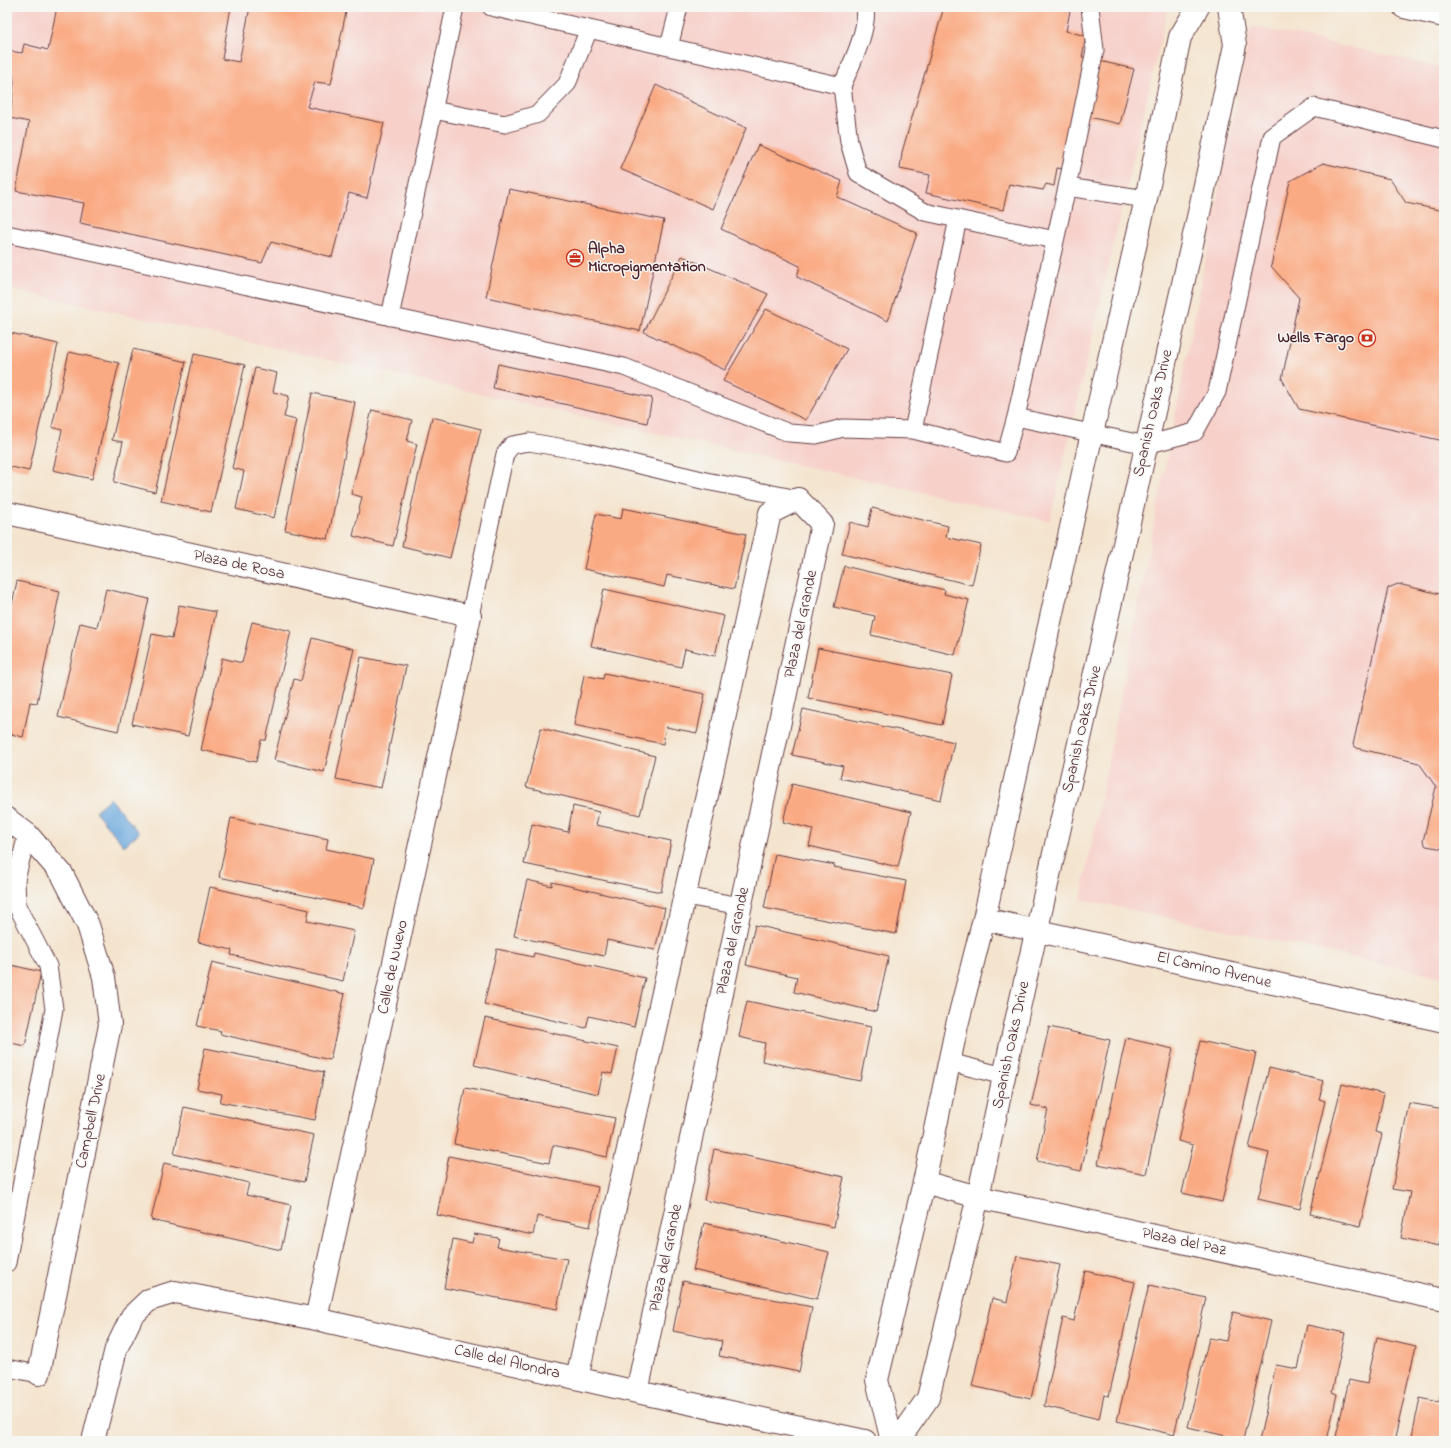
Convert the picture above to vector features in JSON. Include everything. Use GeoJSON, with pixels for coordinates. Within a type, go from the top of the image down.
{"type":"FeatureCollection","features":[{"type":"Feature","properties":{"kind":"street"},"geometry":{"type":"LineString","coordinates":[[892,1441],[878,1380],[924,1182],[957,1025],[984,919],[1092,433],[1146,199],[1180,37],[1198,7]]}},
{"type":"Feature","properties":{"kind":"street","name":"Spanish Oaks Drive"},"geometry":{"type":"LineString","coordinates":[[898,1441],[928,1398],[978,1196],[1199,213],[1234,45],[1229,7]]}},
{"type":"Feature","properties":{"kind":"street"},"geometry":{"type":"LineString","coordinates":[[1404,7],[1444,16]]}},
{"type":"Feature","properties":{"kind":"street"},"geometry":{"type":"LineString","coordinates":[[577,1378],[770,513],[799,491]]}},
{"type":"Feature","properties":{"kind":"street","name":"Plaza del Grande"},"geometry":{"type":"LineString","coordinates":[[637,1392],[822,524],[799,491]]}},
{"type":"Feature","properties":{"kind":"street","name":"Plaza de Rosa"},"geometry":{"type":"LineString","coordinates":[[7,513],[470,616]]}},
{"type":"Feature","properties":{"kind":"street","name":"Calle de Nuevo"},"geometry":{"type":"LineString","coordinates":[[316,1319],[470,616]]}},
{"type":"Feature","properties":{"kind":"street"},"geometry":{"type":"LineString","coordinates":[[7,819],[26,834]]}},
{"type":"Feature","properties":{"kind":"street","name":"Campbell Drive"},"geometry":{"type":"LineString","coordinates":[[26,834],[62,874],[88,925],[104,977],[110,1025],[39,1374]]}},
{"type":"Feature","properties":{"kind":"street","name":"El Camino Avenue"},"geometry":{"type":"LineString","coordinates":[[984,919],[1444,1021]]}},
{"type":"Feature","properties":{"kind":"street","name":"Plaza del Paz"},"geometry":{"type":"LineString","coordinates":[[924,1182],[978,1196],[1444,1300]]}},
{"type":"Feature","properties":{"kind":"street","name":"Calle del Alondra"},"geometry":{"type":"LineString","coordinates":[[93,1441],[116,1349],[132,1316],[149,1300],[175,1292],[316,1319],[637,1392],[864,1441]]}},
{"type":"Feature","properties":{"kind":"lane"},"geometry":{"type":"LineString","coordinates":[[390,317],[455,7]]}},
{"type":"Feature","properties":{"kind":"lane"},"geometry":{"type":"LineString","coordinates":[[491,7],[842,86]]}},
{"type":"Feature","properties":{"kind":"lane"},"geometry":{"type":"LineString","coordinates":[[669,47],[679,7]]}},
{"type":"Feature","properties":{"kind":"lane"},"geometry":{"type":"LineString","coordinates":[[865,7],[866,13],[858,49],[842,86],[850,142],[858,173],[925,212],[1055,240]]}},
{"type":"Feature","properties":{"kind":"lane"},"geometry":{"type":"LineString","coordinates":[[7,234],[624,367],[789,433],[816,435],[843,428],[914,430],[1006,453],[1016,417],[1067,187],[1095,50],[1090,7]]}},
{"type":"Feature","properties":{"kind":"lane"},"geometry":{"type":"LineString","coordinates":[[433,110],[505,124],[538,114],[567,84],[589,29]]}},
{"type":"Feature","properties":{"kind":"lane"},"geometry":{"type":"LineString","coordinates":[[1016,417],[1146,445],[1194,432],[1217,392],[1272,137],[1314,107],[1444,139]]}},
{"type":"Feature","properties":{"kind":"lane"},"geometry":{"type":"LineString","coordinates":[[1067,187],[1146,199]]}},
{"type":"Feature","properties":{"kind":"lane"},"geometry":{"type":"LineString","coordinates":[[914,430],[958,219]]}},
{"type":"Feature","properties":{"kind":"lane"},"geometry":{"type":"LineString","coordinates":[[470,616],[505,454],[512,445],[529,442],[582,451],[706,482],[799,491]]}},
{"type":"Feature","properties":{"kind":"lane"},"geometry":{"type":"LineString","coordinates":[[7,1263],[54,1009],[48,966],[17,906],[16,880],[26,834]]}},
{"type":"Feature","properties":{"kind":"lane"},"geometry":{"type":"LineString","coordinates":[[685,896],[741,906]]}},
{"type":"Feature","properties":{"kind":"lane"},"geometry":{"type":"LineString","coordinates":[[949,1062],[1004,1076]]}},
{"type":"Feature","properties":{"kind":"lane"},"geometry":{"type":"LineString","coordinates":[[7,1368],[39,1374]]}},
{"type":"Feature","properties":{"kind":"shaded area"},"geometry":{"type":"Polygon","coordinates":[[[7,7],[1168,7],[1050,521],[7,288],[7,7]]]}},
{"type":"Feature","properties":{"kind":"shaded area"},"geometry":{"type":"Polygon","coordinates":[[[1251,26],[1444,68],[1444,977],[1081,899],[1251,26]]]}},
{"type":"Feature","properties":{"kind":"water"},"geometry":{"type":"Polygon","coordinates":[[[110,798],[139,833],[124,846],[95,811],[110,798]]]}},
{"type":"Feature","properties":{"kind":"building"},"geometry":{"type":"Polygon","coordinates":[[[57,7],[231,7],[222,59],[239,62],[250,7],[347,7],[331,84],[315,82],[307,107],[384,123],[367,198],[349,193],[332,257],[271,242],[262,263],[80,223],[84,203],[16,191],[29,122],[10,118],[14,82],[9,51],[22,53],[24,44],[48,50],[57,7]]]}},
{"type":"Feature","properties":{"kind":"building"},"geometry":{"type":"Polygon","coordinates":[[[944,7],[1054,7],[1070,11],[1066,31],[1086,36],[1082,57],[1134,69],[1120,124],[1075,114],[1063,169],[1057,168],[1054,186],[1046,184],[1043,190],[1009,184],[1003,210],[926,193],[930,175],[900,169],[902,152],[944,7]]]}},
{"type":"Feature","properties":{"kind":"building"},"geometry":{"type":"Polygon","coordinates":[[[656,85],[746,128],[713,209],[620,169],[656,85]]]}},
{"type":"Feature","properties":{"kind":"building"},"geometry":{"type":"Polygon","coordinates":[[[758,145],[842,181],[837,197],[917,233],[888,321],[797,277],[800,266],[721,229],[758,145]]]}},
{"type":"Feature","properties":{"kind":"building","name":"Wells Fargo"},"geometry":{"type":"Polygon","coordinates":[[[1323,163],[1390,179],[1406,203],[1444,211],[1444,441],[1299,409],[1282,379],[1299,298],[1271,266],[1290,181],[1323,163]]]}},
{"type":"Feature","properties":{"kind":"building","name":"Alpha Micropigmentation"},"geometry":{"type":"Polygon","coordinates":[[[509,189],[664,220],[640,331],[486,297],[509,189]]]}},
{"type":"Feature","properties":{"kind":"building"},"geometry":{"type":"Polygon","coordinates":[[[682,256],[768,294],[725,370],[644,332],[682,256]]]}},
{"type":"Feature","properties":{"kind":"building"},"geometry":{"type":"Polygon","coordinates":[[[766,309],[847,349],[806,420],[723,381],[766,309]]]}},
{"type":"Feature","properties":{"kind":"building"},"geometry":{"type":"Polygon","coordinates":[[[11,333],[58,344],[29,471],[7,466],[7,351],[11,333]]]}},
{"type":"Feature","properties":{"kind":"building"},"geometry":{"type":"Polygon","coordinates":[[[133,349],[186,362],[155,492],[114,482],[123,442],[112,440],[133,349]]]}},
{"type":"Feature","properties":{"kind":"building"},"geometry":{"type":"Polygon","coordinates":[[[69,352],[119,363],[92,479],[53,470],[62,430],[52,427],[69,352]]]}},
{"type":"Feature","properties":{"kind":"building"},"geometry":{"type":"Polygon","coordinates":[[[194,354],[245,365],[211,512],[161,501],[194,354]]]}},
{"type":"Feature","properties":{"kind":"building"},"geometry":{"type":"Polygon","coordinates":[[[498,364],[652,398],[647,423],[493,388],[498,364]]]}},
{"type":"Feature","properties":{"kind":"building"},"geometry":{"type":"Polygon","coordinates":[[[255,368],[277,373],[273,392],[289,396],[284,417],[296,420],[274,518],[236,509],[244,471],[232,468],[255,368]]]}},
{"type":"Feature","properties":{"kind":"building"},"geometry":{"type":"Polygon","coordinates":[[[312,393],[355,402],[328,539],[285,530],[312,393]]]}},
{"type":"Feature","properties":{"kind":"building"},"geometry":{"type":"Polygon","coordinates":[[[372,410],[412,420],[407,441],[417,444],[393,546],[353,536],[362,497],[351,494],[372,410]]]}},
{"type":"Feature","properties":{"kind":"building"},"geometry":{"type":"Polygon","coordinates":[[[432,417],[481,429],[450,558],[402,546],[432,417]]]}},
{"type":"Feature","properties":{"kind":"building"},"geometry":{"type":"Polygon","coordinates":[[[623,508],[746,534],[734,589],[667,575],[664,587],[584,569],[596,514],[621,519],[623,508]]]}},
{"type":"Feature","properties":{"kind":"building"},"geometry":{"type":"Polygon","coordinates":[[[872,508],[948,526],[946,537],[981,545],[972,585],[842,554],[850,522],[868,527],[872,508]]]}},
{"type":"Feature","properties":{"kind":"building"},"geometry":{"type":"Polygon","coordinates":[[[844,566],[945,590],[944,594],[969,600],[955,655],[871,635],[875,616],[834,607],[844,566]]]}},
{"type":"Feature","properties":{"kind":"building"},"geometry":{"type":"Polygon","coordinates":[[[17,581],[60,591],[37,703],[30,702],[23,737],[7,733],[7,628],[17,581]]]}},
{"type":"Feature","properties":{"kind":"building"},"geometry":{"type":"Polygon","coordinates":[[[1398,584],[1444,595],[1444,849],[1426,846],[1423,841],[1436,787],[1419,763],[1357,748],[1353,745],[1388,588],[1398,584]]]}},
{"type":"Feature","properties":{"kind":"building"},"geometry":{"type":"Polygon","coordinates":[[[106,589],[149,599],[118,731],[58,717],[80,623],[97,627],[106,589]]]}},
{"type":"Feature","properties":{"kind":"building"},"geometry":{"type":"Polygon","coordinates":[[[604,589],[724,616],[715,656],[685,649],[681,667],[591,646],[604,589]]]}},
{"type":"Feature","properties":{"kind":"building"},"geometry":{"type":"Polygon","coordinates":[[[179,605],[216,612],[188,736],[132,724],[152,634],[172,638],[179,605]]]}},
{"type":"Feature","properties":{"kind":"building"},"geometry":{"type":"Polygon","coordinates":[[[252,622],[291,631],[266,740],[261,740],[256,762],[201,750],[222,658],[242,663],[252,622]]]}},
{"type":"Feature","properties":{"kind":"building"},"geometry":{"type":"Polygon","coordinates":[[[312,638],[354,649],[324,772],[274,760],[294,679],[301,681],[312,638]]]}},
{"type":"Feature","properties":{"kind":"building"},"geometry":{"type":"Polygon","coordinates":[[[818,648],[952,675],[942,725],[808,698],[818,648]]]}},
{"type":"Feature","properties":{"kind":"building"},"geometry":{"type":"Polygon","coordinates":[[[361,657],[406,666],[381,788],[336,779],[361,657]]]}},
{"type":"Feature","properties":{"kind":"building"},"geometry":{"type":"Polygon","coordinates":[[[604,673],[705,694],[697,733],[666,727],[663,744],[574,725],[584,675],[603,679],[604,673]]]}},
{"type":"Feature","properties":{"kind":"building"},"geometry":{"type":"Polygon","coordinates":[[[803,709],[954,742],[941,800],[840,778],[843,766],[792,755],[803,709]]]}},
{"type":"Feature","properties":{"kind":"building"},"geometry":{"type":"Polygon","coordinates":[[[541,728],[655,756],[640,815],[526,787],[541,728]]]}},
{"type":"Feature","properties":{"kind":"building"},"geometry":{"type":"Polygon","coordinates":[[[792,784],[911,812],[898,867],[809,846],[813,829],[783,822],[792,784]]]}},
{"type":"Feature","properties":{"kind":"building"},"geometry":{"type":"Polygon","coordinates":[[[573,806],[599,812],[596,825],[671,841],[661,892],[524,864],[532,824],[568,832],[573,806]]]}},
{"type":"Feature","properties":{"kind":"building"},"geometry":{"type":"Polygon","coordinates":[[[231,818],[328,839],[326,849],[374,859],[364,908],[219,877],[231,818]]]}},
{"type":"Feature","properties":{"kind":"building"},"geometry":{"type":"Polygon","coordinates":[[[775,854],[835,865],[834,867],[906,881],[896,934],[764,908],[775,854]]]}},
{"type":"Feature","properties":{"kind":"building"},"geometry":{"type":"Polygon","coordinates":[[[527,880],[552,886],[552,882],[665,908],[655,950],[607,940],[604,956],[514,936],[527,880]]]}},
{"type":"Feature","properties":{"kind":"building"},"geometry":{"type":"Polygon","coordinates":[[[210,887],[309,910],[307,921],[354,931],[343,981],[231,955],[232,950],[198,942],[210,887]]]}},
{"type":"Feature","properties":{"kind":"building"},"geometry":{"type":"Polygon","coordinates":[[[755,925],[889,956],[876,1012],[794,992],[797,977],[746,965],[755,925]]]}},
{"type":"Feature","properties":{"kind":"building"},"geometry":{"type":"Polygon","coordinates":[[[497,949],[533,957],[534,953],[645,978],[634,1027],[589,1016],[586,1028],[484,1004],[497,949]]]}},
{"type":"Feature","properties":{"kind":"building"},"geometry":{"type":"Polygon","coordinates":[[[212,962],[345,994],[330,1060],[220,1034],[221,1031],[197,1026],[212,962]]]}},
{"type":"Feature","properties":{"kind":"building"},"geometry":{"type":"Polygon","coordinates":[[[7,964],[41,972],[25,1046],[11,1043],[8,1059],[7,964]]]}},
{"type":"Feature","properties":{"kind":"building"},"geometry":{"type":"Polygon","coordinates":[[[747,1001],[871,1027],[860,1081],[762,1061],[765,1043],[739,1037],[747,1001]]]}},
{"type":"Feature","properties":{"kind":"building"},"geometry":{"type":"Polygon","coordinates":[[[485,1018],[618,1048],[612,1074],[603,1072],[598,1094],[474,1065],[485,1018]]]}},
{"type":"Feature","properties":{"kind":"building"},"geometry":{"type":"Polygon","coordinates":[[[1049,1027],[1110,1040],[1081,1171],[1037,1161],[1048,1109],[1031,1105],[1049,1027]]]}},
{"type":"Feature","properties":{"kind":"building"},"geometry":{"type":"Polygon","coordinates":[[[1126,1038],[1173,1049],[1146,1174],[1098,1164],[1126,1038]]]}},
{"type":"Feature","properties":{"kind":"building"},"geometry":{"type":"Polygon","coordinates":[[[1200,1041],[1256,1053],[1222,1202],[1182,1193],[1193,1145],[1178,1141],[1200,1041]]]}},
{"type":"Feature","properties":{"kind":"building"},"geometry":{"type":"Polygon","coordinates":[[[205,1048],[324,1072],[315,1120],[220,1102],[222,1094],[197,1089],[205,1048]]]}},
{"type":"Feature","properties":{"kind":"building"},"geometry":{"type":"Polygon","coordinates":[[[1269,1068],[1324,1081],[1319,1099],[1325,1101],[1300,1209],[1258,1199],[1269,1153],[1249,1148],[1269,1068]]]}},
{"type":"Feature","properties":{"kind":"building"},"geometry":{"type":"Polygon","coordinates":[[[1342,1084],[1384,1094],[1375,1132],[1382,1134],[1360,1226],[1310,1214],[1342,1084]]]}},
{"type":"Feature","properties":{"kind":"building"},"geometry":{"type":"Polygon","coordinates":[[[465,1088],[615,1118],[607,1157],[553,1145],[549,1163],[454,1144],[465,1088]]]}},
{"type":"Feature","properties":{"kind":"building"},"geometry":{"type":"Polygon","coordinates":[[[1409,1103],[1444,1109],[1444,1220],[1439,1246],[1401,1238],[1410,1192],[1392,1189],[1409,1103]]]}},
{"type":"Feature","properties":{"kind":"building"},"geometry":{"type":"Polygon","coordinates":[[[184,1107],[314,1135],[304,1182],[174,1154],[184,1107]]]}},
{"type":"Feature","properties":{"kind":"building"},"geometry":{"type":"Polygon","coordinates":[[[714,1149],[844,1177],[834,1227],[704,1200],[714,1149]]]}},
{"type":"Feature","properties":{"kind":"building"},"geometry":{"type":"Polygon","coordinates":[[[449,1156],[598,1187],[590,1227],[537,1216],[533,1235],[437,1215],[449,1156]]]}},
{"type":"Feature","properties":{"kind":"building"},"geometry":{"type":"Polygon","coordinates":[[[164,1163],[249,1183],[246,1195],[291,1205],[281,1250],[151,1220],[164,1163]]]}},
{"type":"Feature","properties":{"kind":"building"},"geometry":{"type":"Polygon","coordinates":[[[704,1223],[829,1252],[817,1299],[693,1270],[704,1223]]]}},
{"type":"Feature","properties":{"kind":"building"},"geometry":{"type":"Polygon","coordinates":[[[474,1234],[499,1238],[497,1247],[567,1259],[557,1309],[444,1288],[453,1239],[472,1243],[474,1234]]]}},
{"type":"Feature","properties":{"kind":"building"},"geometry":{"type":"Polygon","coordinates":[[[1017,1256],[1060,1265],[1031,1399],[972,1386],[992,1298],[1007,1302],[1017,1256]]]}},
{"type":"Feature","properties":{"kind":"building"},"geometry":{"type":"Polygon","coordinates":[[[1085,1271],[1135,1282],[1109,1396],[1104,1395],[1099,1419],[1044,1406],[1063,1318],[1074,1321],[1085,1271]]]}},
{"type":"Feature","properties":{"kind":"building"},"geometry":{"type":"Polygon","coordinates":[[[683,1281],[812,1307],[799,1372],[719,1356],[722,1341],[673,1331],[683,1281]]]}},
{"type":"Feature","properties":{"kind":"building"},"geometry":{"type":"Polygon","coordinates":[[[1149,1285],[1206,1298],[1174,1435],[1117,1421],[1149,1285]]]}},
{"type":"Feature","properties":{"kind":"building"},"geometry":{"type":"Polygon","coordinates":[[[1233,1312],[1271,1321],[1243,1440],[1188,1427],[1209,1338],[1226,1341],[1233,1312]]]}},
{"type":"Feature","properties":{"kind":"building"},"geometry":{"type":"Polygon","coordinates":[[[1307,1325],[1345,1333],[1332,1392],[1337,1394],[1327,1441],[1259,1441],[1276,1365],[1298,1369],[1307,1325]]]}},
{"type":"Feature","properties":{"kind":"building"},"geometry":{"type":"Polygon","coordinates":[[[1377,1337],[1416,1346],[1394,1441],[1335,1441],[1349,1380],[1367,1384],[1377,1337]]]}},
{"type":"Feature","properties":{"kind":"building"},"geometry":{"type":"Polygon","coordinates":[[[1443,1384],[1444,1441],[1411,1441],[1420,1398],[1439,1402],[1443,1384]]]}},
{"type":"Feature","properties":{"kind":"place","name":"Alpha Micropigmentation"},"geometry":{"type":"Point","coordinates":[575,258]}},
{"type":"Feature","properties":{"kind":"place","name":"Wells Fargo"},"geometry":{"type":"Point","coordinates":[1367,338]}}]}
